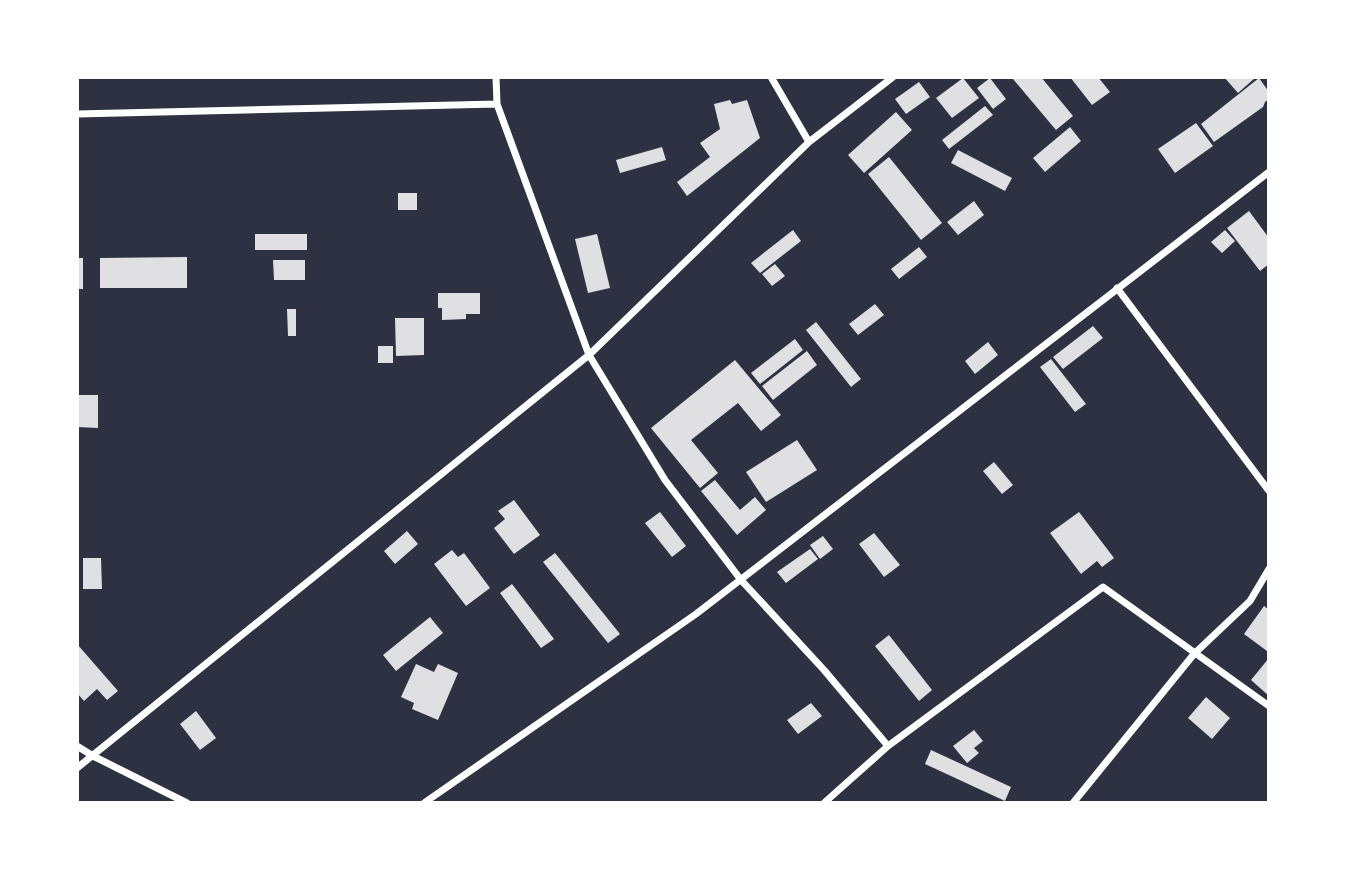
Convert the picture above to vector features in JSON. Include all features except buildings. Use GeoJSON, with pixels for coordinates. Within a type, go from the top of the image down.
{"type":"FeatureCollection","features":[{"type":"Feature","properties":{"kind":"street"},"geometry":{"type":"LineString","coordinates":[[496,77],[497,104],[589,355],[665,480],[741,580],[824,670],[887,746]]}},
{"type":"Feature","properties":{"kind":"street"},"geometry":{"type":"LineString","coordinates":[[771,77],[809,142]]}},
{"type":"Feature","properties":{"kind":"street"},"geometry":{"type":"LineString","coordinates":[[77,768],[589,355],[809,142],[893,77]]}},
{"type":"Feature","properties":{"kind":"street"},"geometry":{"type":"LineString","coordinates":[[77,114],[497,104]]}},
{"type":"Feature","properties":{"kind":"street"},"geometry":{"type":"LineString","coordinates":[[424,803],[696,614],[1269,172]]}},
{"type":"Feature","properties":{"kind":"street"},"geometry":{"type":"LineString","coordinates":[[1118,288],[1269,491]]}},
{"type":"Feature","properties":{"kind":"street"},"geometry":{"type":"LineString","coordinates":[[1073,803],[1194,653],[1250,601],[1269,569]]}},
{"type":"Feature","properties":{"kind":"street"},"geometry":{"type":"LineString","coordinates":[[824,803],[887,746],[1103,587],[1269,706]]}},
{"type":"Feature","properties":{"kind":"street"},"geometry":{"type":"LineString","coordinates":[[77,746],[187,803]]}}]}
